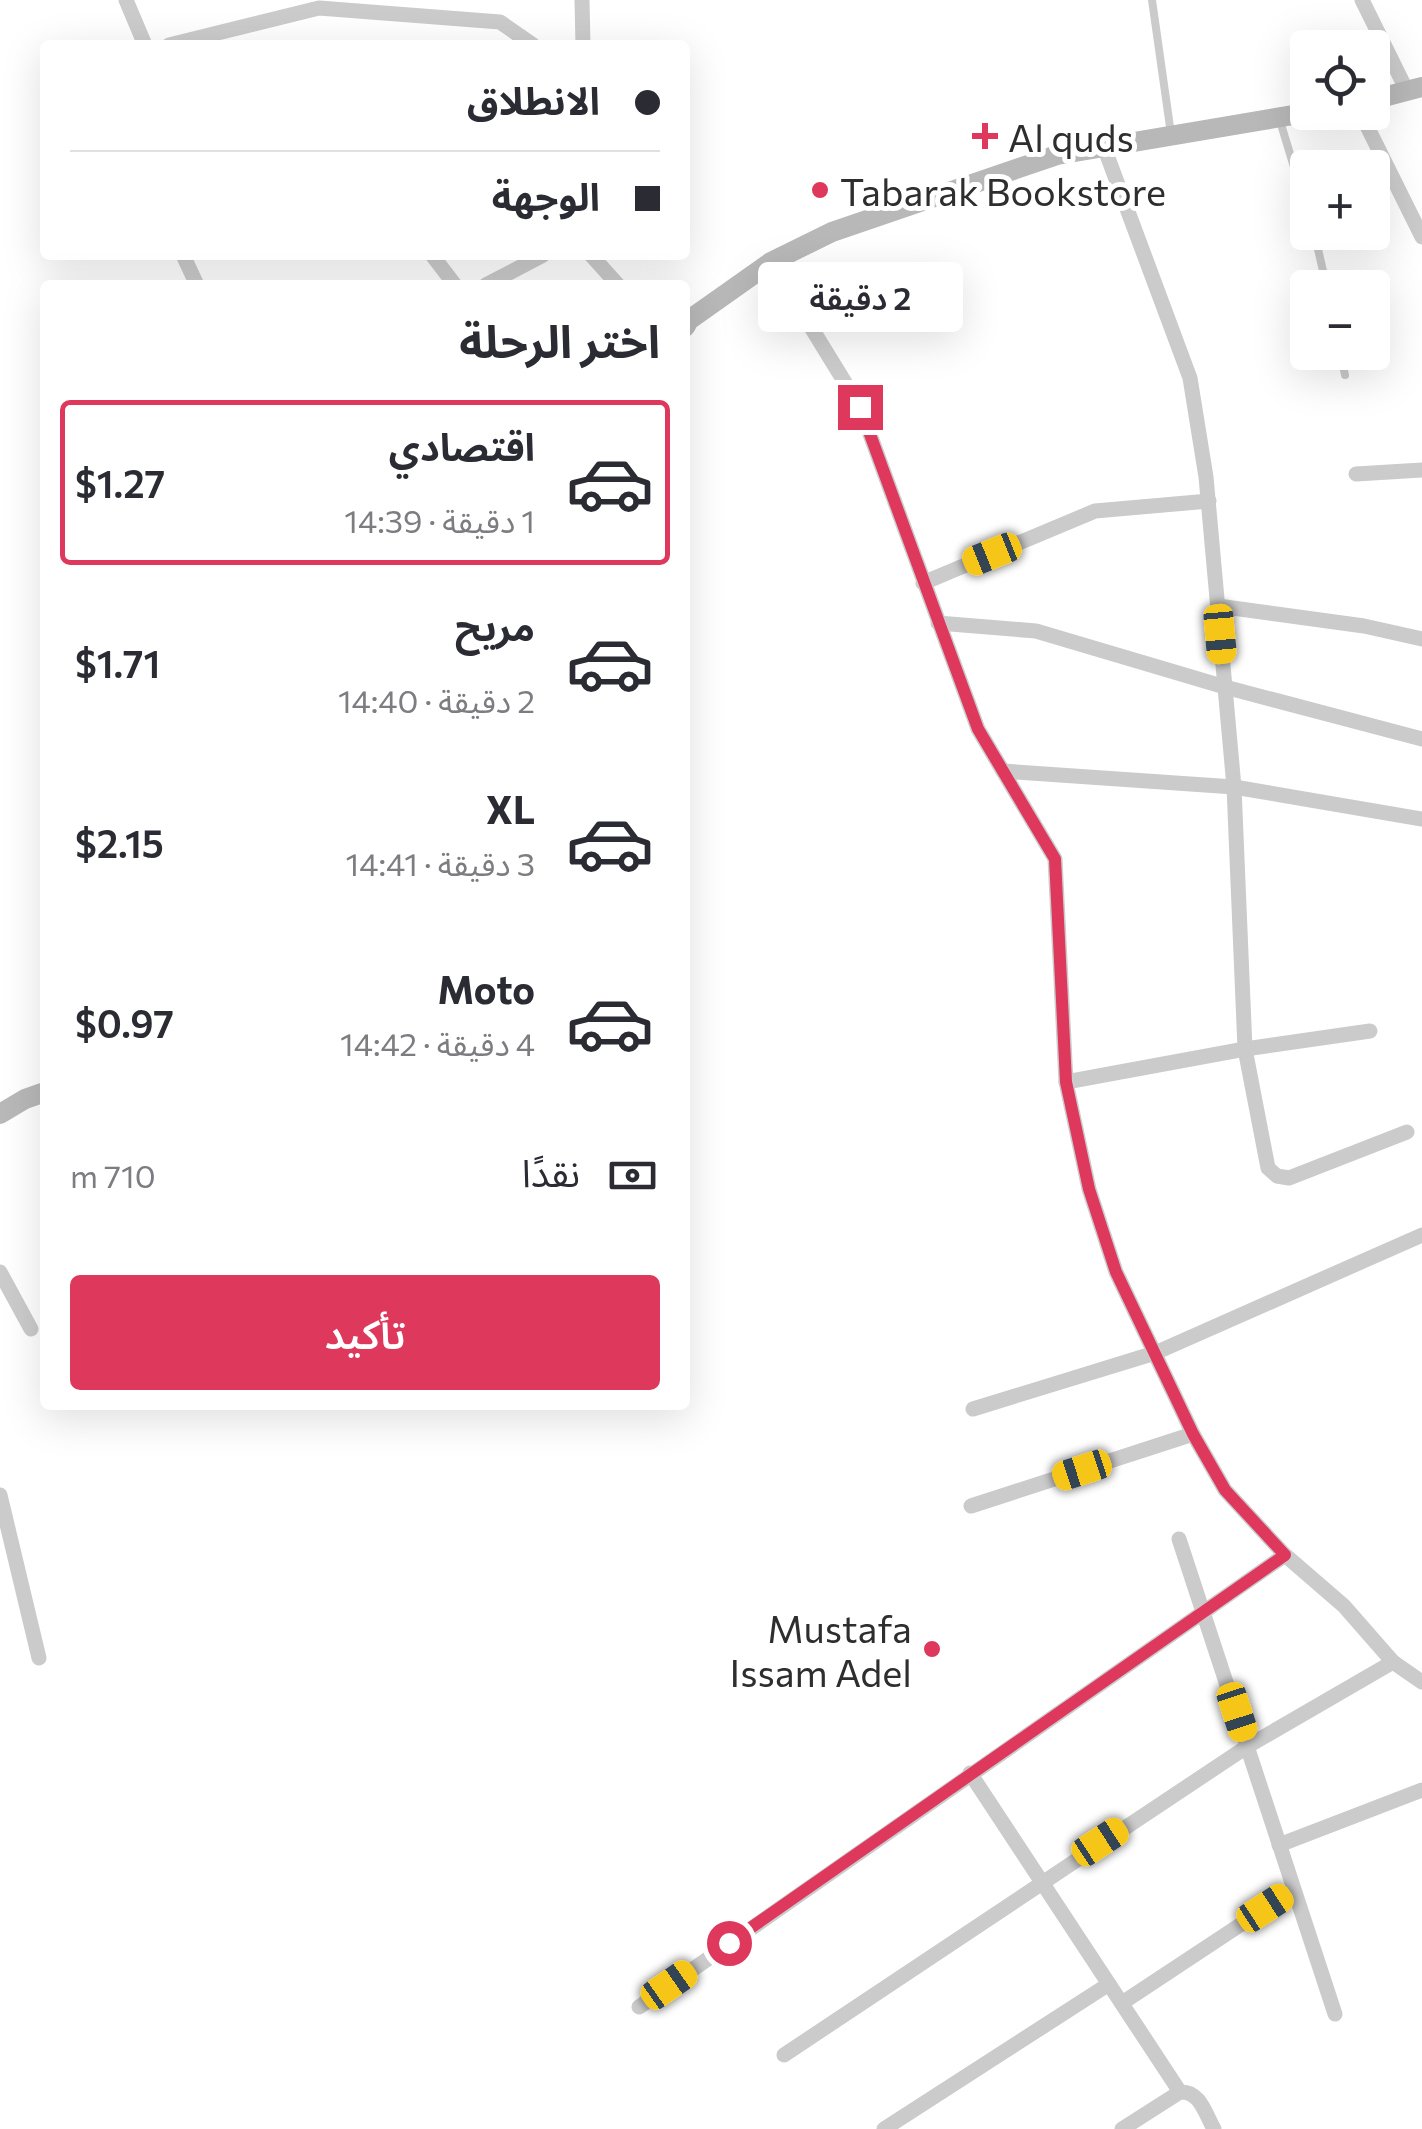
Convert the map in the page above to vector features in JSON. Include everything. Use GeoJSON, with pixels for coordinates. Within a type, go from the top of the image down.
{"type":"FeatureCollection","features":[{"type":"Feature","properties":{"kind":"main road"},"geometry":{"type":"LineString","coordinates":[[1390,95],[1415,89]]}},
{"type":"Feature","properties":{"kind":"main road"},"geometry":{"type":"LineString","coordinates":[[690,319],[771,262],[832,232],[1056,155],[1290,116]]}},
{"type":"Feature","properties":{"kind":"main road"},"geometry":{"type":"LineString","coordinates":[[0,1114],[24,1098],[40,1093]]}},
{"type":"Feature","properties":{"kind":"street"},"geometry":{"type":"LineString","coordinates":[[126,0],[144,40]]}},
{"type":"Feature","properties":{"kind":"street"},"geometry":{"type":"LineString","coordinates":[[582,0],[583,40]]}},
{"type":"Feature","properties":{"kind":"street"},"geometry":{"type":"LineString","coordinates":[[1362,0],[1415,89]]}},
{"type":"Feature","properties":{"kind":"street"},"geometry":{"type":"LineString","coordinates":[[187,40],[318,4],[500,22],[526,40]]}},
{"type":"Feature","properties":{"kind":"street"},"geometry":{"type":"LineString","coordinates":[[1369,130],[1422,238]]}},
{"type":"Feature","properties":{"kind":"street"},"geometry":{"type":"LineString","coordinates":[[1104,147],[1190,378],[1208,501],[1234,787],[1244,1049],[1268,1168],[1276,1176],[1289,1178],[1407,1132]]}},
{"type":"Feature","properties":{"kind":"street"},"geometry":{"type":"LineString","coordinates":[[496,280],[534,260]]}},
{"type":"Feature","properties":{"kind":"street"},"geometry":{"type":"LineString","coordinates":[[596,260],[614,280]]}},
{"type":"Feature","properties":{"kind":"street"},"geometry":{"type":"LineString","coordinates":[[771,262],[860,407],[978,729],[1055,859],[1066,1082],[1089,1189],[1116,1272],[1193,1434],[1225,1490],[1285,1555],[1344,1606],[1393,1662],[1422,1682]]}},
{"type":"Feature","properties":{"kind":"street"},"geometry":{"type":"LineString","coordinates":[[1356,474],[1422,470]]}},
{"type":"Feature","properties":{"kind":"street"},"geometry":{"type":"LineString","coordinates":[[923,583],[1095,511],[1208,501]]}},
{"type":"Feature","properties":{"kind":"street"},"geometry":{"type":"LineString","coordinates":[[1218,606],[1364,626],[1422,639]]}},
{"type":"Feature","properties":{"kind":"street"},"geometry":{"type":"LineString","coordinates":[[938,623],[1036,631],[1225,687],[1422,739]]}},
{"type":"Feature","properties":{"kind":"street"},"geometry":{"type":"LineString","coordinates":[[1003,770],[1234,787],[1422,819]]}},
{"type":"Feature","properties":{"kind":"street"},"geometry":{"type":"LineString","coordinates":[[1066,1082],[1244,1049],[1370,1031]]}},
{"type":"Feature","properties":{"kind":"street"},"geometry":{"type":"LineString","coordinates":[[973,1408],[1155,1353],[1422,1235]]}},
{"type":"Feature","properties":{"kind":"street"},"geometry":{"type":"LineString","coordinates":[[0,1272],[32,1328]]}},
{"type":"Feature","properties":{"kind":"street"},"geometry":{"type":"LineString","coordinates":[[971,1506],[1193,1434]]}},
{"type":"Feature","properties":{"kind":"street"},"geometry":{"type":"LineString","coordinates":[[0,1495],[39,1658]]}},
{"type":"Feature","properties":{"kind":"street"},"geometry":{"type":"LineString","coordinates":[[1180,1538],[1334,2014]]}},
{"type":"Feature","properties":{"kind":"street"},"geometry":{"type":"LineString","coordinates":[[639,2006],[1285,1555]]}},
{"type":"Feature","properties":{"kind":"street"},"geometry":{"type":"LineString","coordinates":[[784,2054],[1248,1746],[1393,1662]]}},
{"type":"Feature","properties":{"kind":"street"},"geometry":{"type":"LineString","coordinates":[[970,1773],[1180,2092],[1196,2096],[1214,2129]]}},
{"type":"Feature","properties":{"kind":"street"},"geometry":{"type":"LineString","coordinates":[[1279,1845],[1422,1790]]}},
{"type":"Feature","properties":{"kind":"street"},"geometry":{"type":"LineString","coordinates":[[1122,2003],[1294,1890]]}},
{"type":"Feature","properties":{"kind":"street"},"geometry":{"type":"LineString","coordinates":[[884,2129],[1109,1984]]}},
{"type":"Feature","properties":{"kind":"street"},"geometry":{"type":"LineString","coordinates":[[1122,2129],[1180,2092]]}},
{"type":"Feature","properties":{"kind":"lane"},"geometry":{"type":"LineString","coordinates":[[1152,0],[1172,136]]}},
{"type":"Feature","properties":{"kind":"lane"},"geometry":{"type":"LineString","coordinates":[[1279,118],[1290,154]]}},
{"type":"Feature","properties":{"kind":"lane"},"geometry":{"type":"LineString","coordinates":[[1344,370],[1345,375]]}},
{"type":"Feature","properties":{"kind":"place","name":"Al quds"},"geometry":{"type":"Point","coordinates":[985,136]}},
{"type":"Feature","properties":{"kind":"place","name":"Tabarak Bookstore"},"geometry":{"type":"Point","coordinates":[820,190]}},
{"type":"Feature","properties":{"kind":"place","name":"Mustafa Issam Adel"},"geometry":{"type":"Point","coordinates":[932,1649]}},
{"type":"Feature","properties":{"kind":"route"},"geometry":{"type":"LineString","coordinates":[[729,1943],[1285,1555],[1225,1490],[1193,1434],[1116,1272],[1089,1189],[1066,1082],[1055,859],[978,729],[860,407]]}}]}
